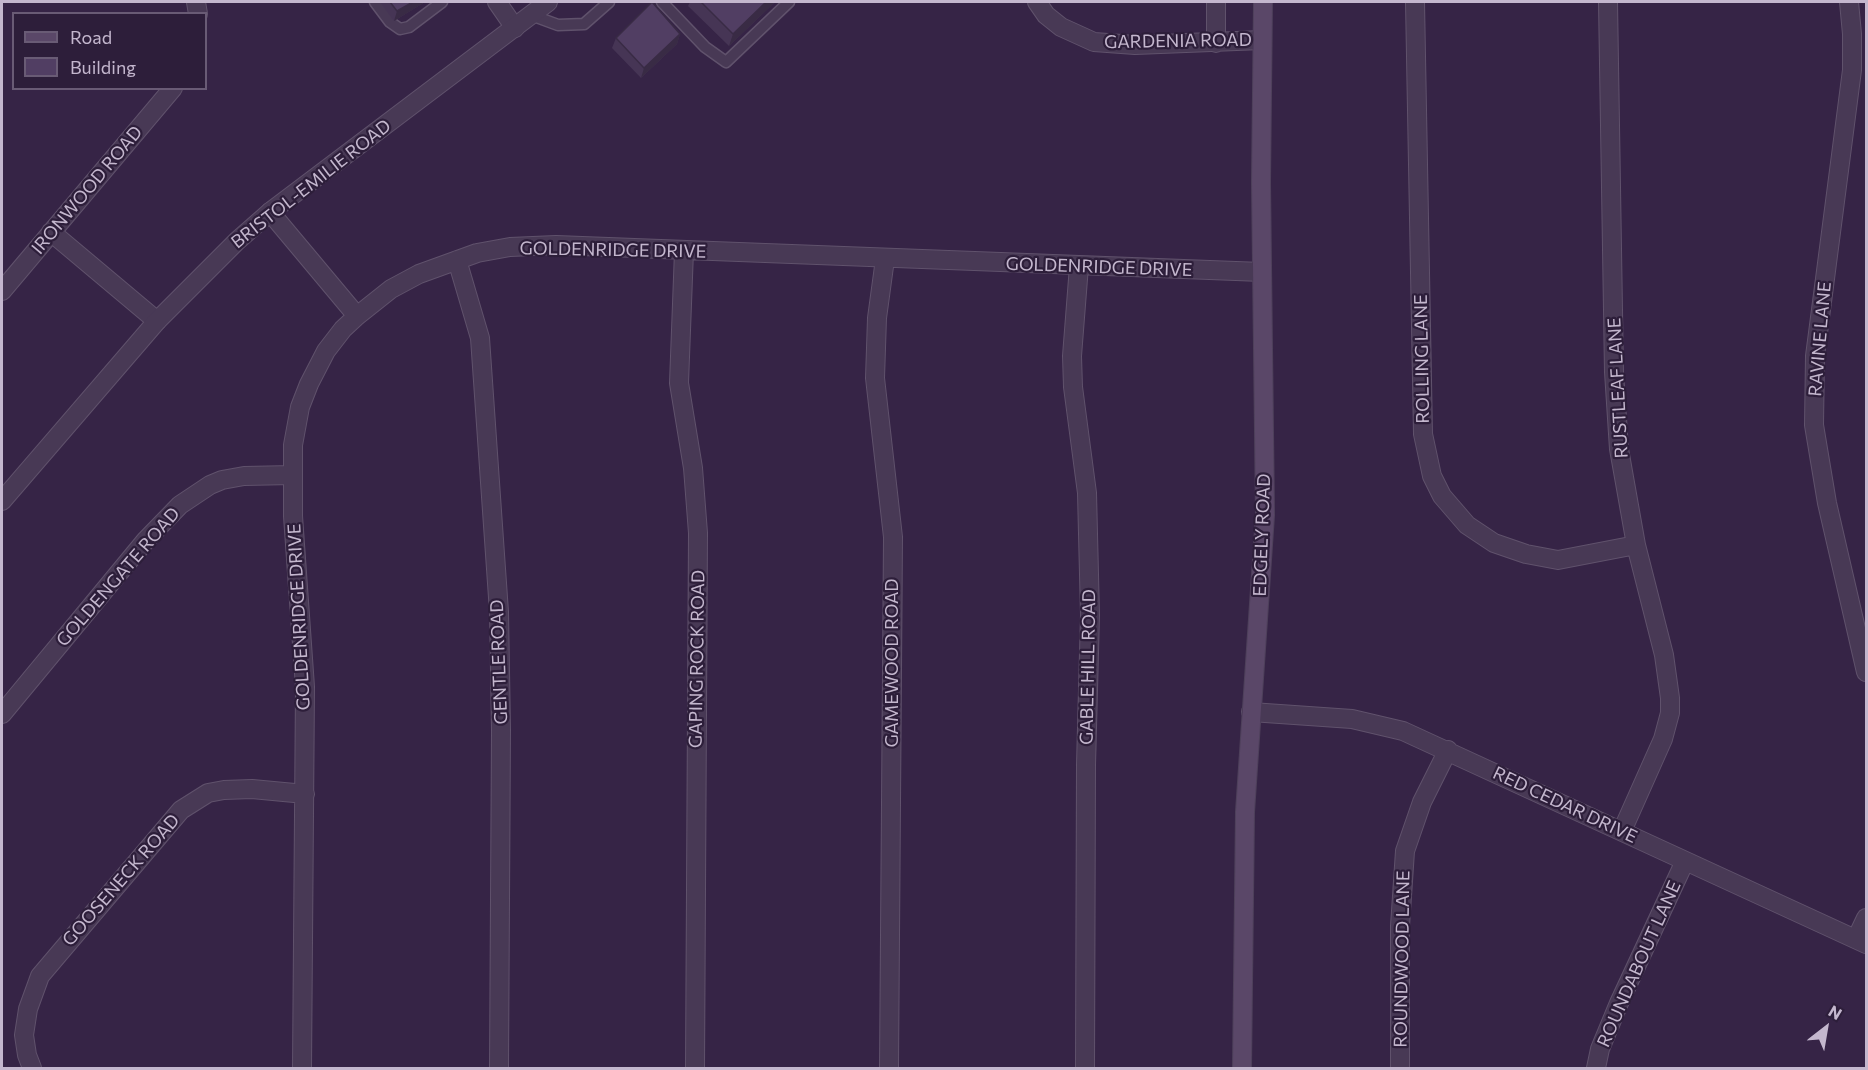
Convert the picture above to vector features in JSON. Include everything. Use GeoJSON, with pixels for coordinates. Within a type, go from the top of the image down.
{"type":"FeatureCollection","features":[{"type":"Feature","properties":{"kind":"main road","name":"EDGELY ROAD"},"geometry":{"type":"LineString","coordinates":[[1242,1068],[1245,812],[1265,515],[1262,272],[1263,2]]}},
{"type":"Feature","properties":{"kind":"street"},"geometry":{"type":"LineString","coordinates":[[496,2],[515,28]]}},
{"type":"Feature","properties":{"kind":"street","name":"BRISTOL-EMILIE ROAD"},"geometry":{"type":"LineString","coordinates":[[2,501],[158,321],[200,277],[270,212],[548,2]]}},
{"type":"Feature","properties":{"kind":"street","name":"GARDENIA ROAD"},"geometry":{"type":"LineString","coordinates":[[1036,2],[1046,15],[1061,27],[1094,42],[1136,45],[1216,44],[1262,39]]}},
{"type":"Feature","properties":{"kind":"street"},"geometry":{"type":"LineString","coordinates":[[1216,2],[1216,44]]}},
{"type":"Feature","properties":{"kind":"street","name":"ROLLING LANE"},"geometry":{"type":"LineString","coordinates":[[1415,2],[1424,434],[1432,476],[1442,496],[1467,525],[1485,538],[1526,554],[1558,560],[1636,545]]}},
{"type":"Feature","properties":{"kind":"street","name":"RUSTLEAF LANE"},"geometry":{"type":"LineString","coordinates":[[1608,2],[1614,372],[1619,449],[1636,545],[1664,655],[1670,713],[1651,769],[1622,831]]}},
{"type":"Feature","properties":{"kind":"street","name":"RAVINE LANE"},"geometry":{"type":"LineString","coordinates":[[1849,2],[1852,70],[1815,356],[1814,414],[1827,503],[1866,672]]}},
{"type":"Feature","properties":{"kind":"street","name":"IRONWOOD ROAD"},"geometry":{"type":"LineString","coordinates":[[2,291],[171,90]]}},
{"type":"Feature","properties":{"kind":"street"},"geometry":{"type":"LineString","coordinates":[[270,212],[357,316]]}},
{"type":"Feature","properties":{"kind":"street"},"geometry":{"type":"LineString","coordinates":[[51,232],[158,321]]}},
{"type":"Feature","properties":{"kind":"street","name":"GOLDENRIDGE DRIVE"},"geometry":{"type":"LineString","coordinates":[[302,1068],[304,687],[292,475],[296,423],[309,384],[326,351],[343,329],[357,316],[391,289],[419,274],[457,260],[510,247],[556,245],[1262,272]]}},
{"type":"Feature","properties":{"kind":"street","name":"GAPING ROCK ROAD"},"geometry":{"type":"LineString","coordinates":[[684,251],[679,383],[693,468],[698,533],[695,1068]]}},
{"type":"Feature","properties":{"kind":"street","name":"GAMEWOOD ROAD"},"geometry":{"type":"LineString","coordinates":[[885,259],[877,318],[875,378],[893,537],[889,1068]]}},
{"type":"Feature","properties":{"kind":"street","name":"GENTLE ROAD"},"geometry":{"type":"LineString","coordinates":[[457,260],[480,338],[499,612],[501,730],[499,1068]]}},
{"type":"Feature","properties":{"kind":"street","name":"GABLE HILL ROAD"},"geometry":{"type":"LineString","coordinates":[[1079,266],[1072,356],[1073,387],[1087,493],[1090,615],[1086,765],[1085,1068]]}},
{"type":"Feature","properties":{"kind":"street","name":"GOLDENGATE ROAD"},"geometry":{"type":"LineString","coordinates":[[2,714],[146,540],[180,505],[201,490],[222,480],[244,476],[292,475]]}},
{"type":"Feature","properties":{"kind":"street","name":"RED CEDAR DRIVE"},"geometry":{"type":"LineString","coordinates":[[1251,712],[1367,722],[1403,731],[1861,942]]}},
{"type":"Feature","properties":{"kind":"street","name":"ROUNDWOOD LANE"},"geometry":{"type":"LineString","coordinates":[[1400,1068],[1400,926],[1405,851],[1422,802],[1448,750]]}},
{"type":"Feature","properties":{"kind":"street","name":"GOOSENECK ROAD"},"geometry":{"type":"LineString","coordinates":[[32,1068],[24,1035],[28,1009],[40,976],[181,810],[208,793],[224,790],[252,789],[305,794]]}},
{"type":"Feature","properties":{"kind":"street","name":"ROUNDABOUT LANE"},"geometry":{"type":"LineString","coordinates":[[1596,1068],[1600,1049],[1619,1003],[1685,861]]}},
{"type":"Feature","properties":{"kind":"street"},"geometry":{"type":"LineString","coordinates":[[1861,942],[1866,918]]}},
{"type":"Feature","properties":{"kind":"lane"},"geometry":{"type":"LineString","coordinates":[[375,2],[390,22],[400,29],[409,27],[442,2]]}},
{"type":"Feature","properties":{"kind":"lane"},"geometry":{"type":"LineString","coordinates":[[662,2],[705,47],[726,62],[789,2]]}},
{"type":"Feature","properties":{"kind":"lane"},"geometry":{"type":"LineString","coordinates":[[531,15],[558,25],[584,24],[601,4]]}},
{"type":"Feature","properties":{"kind":"building"},"geometry":{"type":"Polygon","coordinates":[[[390,2],[413,2],[397,11],[390,2]]]}},
{"type":"Feature","properties":{"kind":"building"},"geometry":{"type":"Polygon","coordinates":[[[652,2],[680,34],[644,68],[616,38],[652,2]]]}},
{"type":"Feature","properties":{"kind":"building"},"geometry":{"type":"Polygon","coordinates":[[[701,2],[766,2],[733,34],[701,2]]]}}]}
